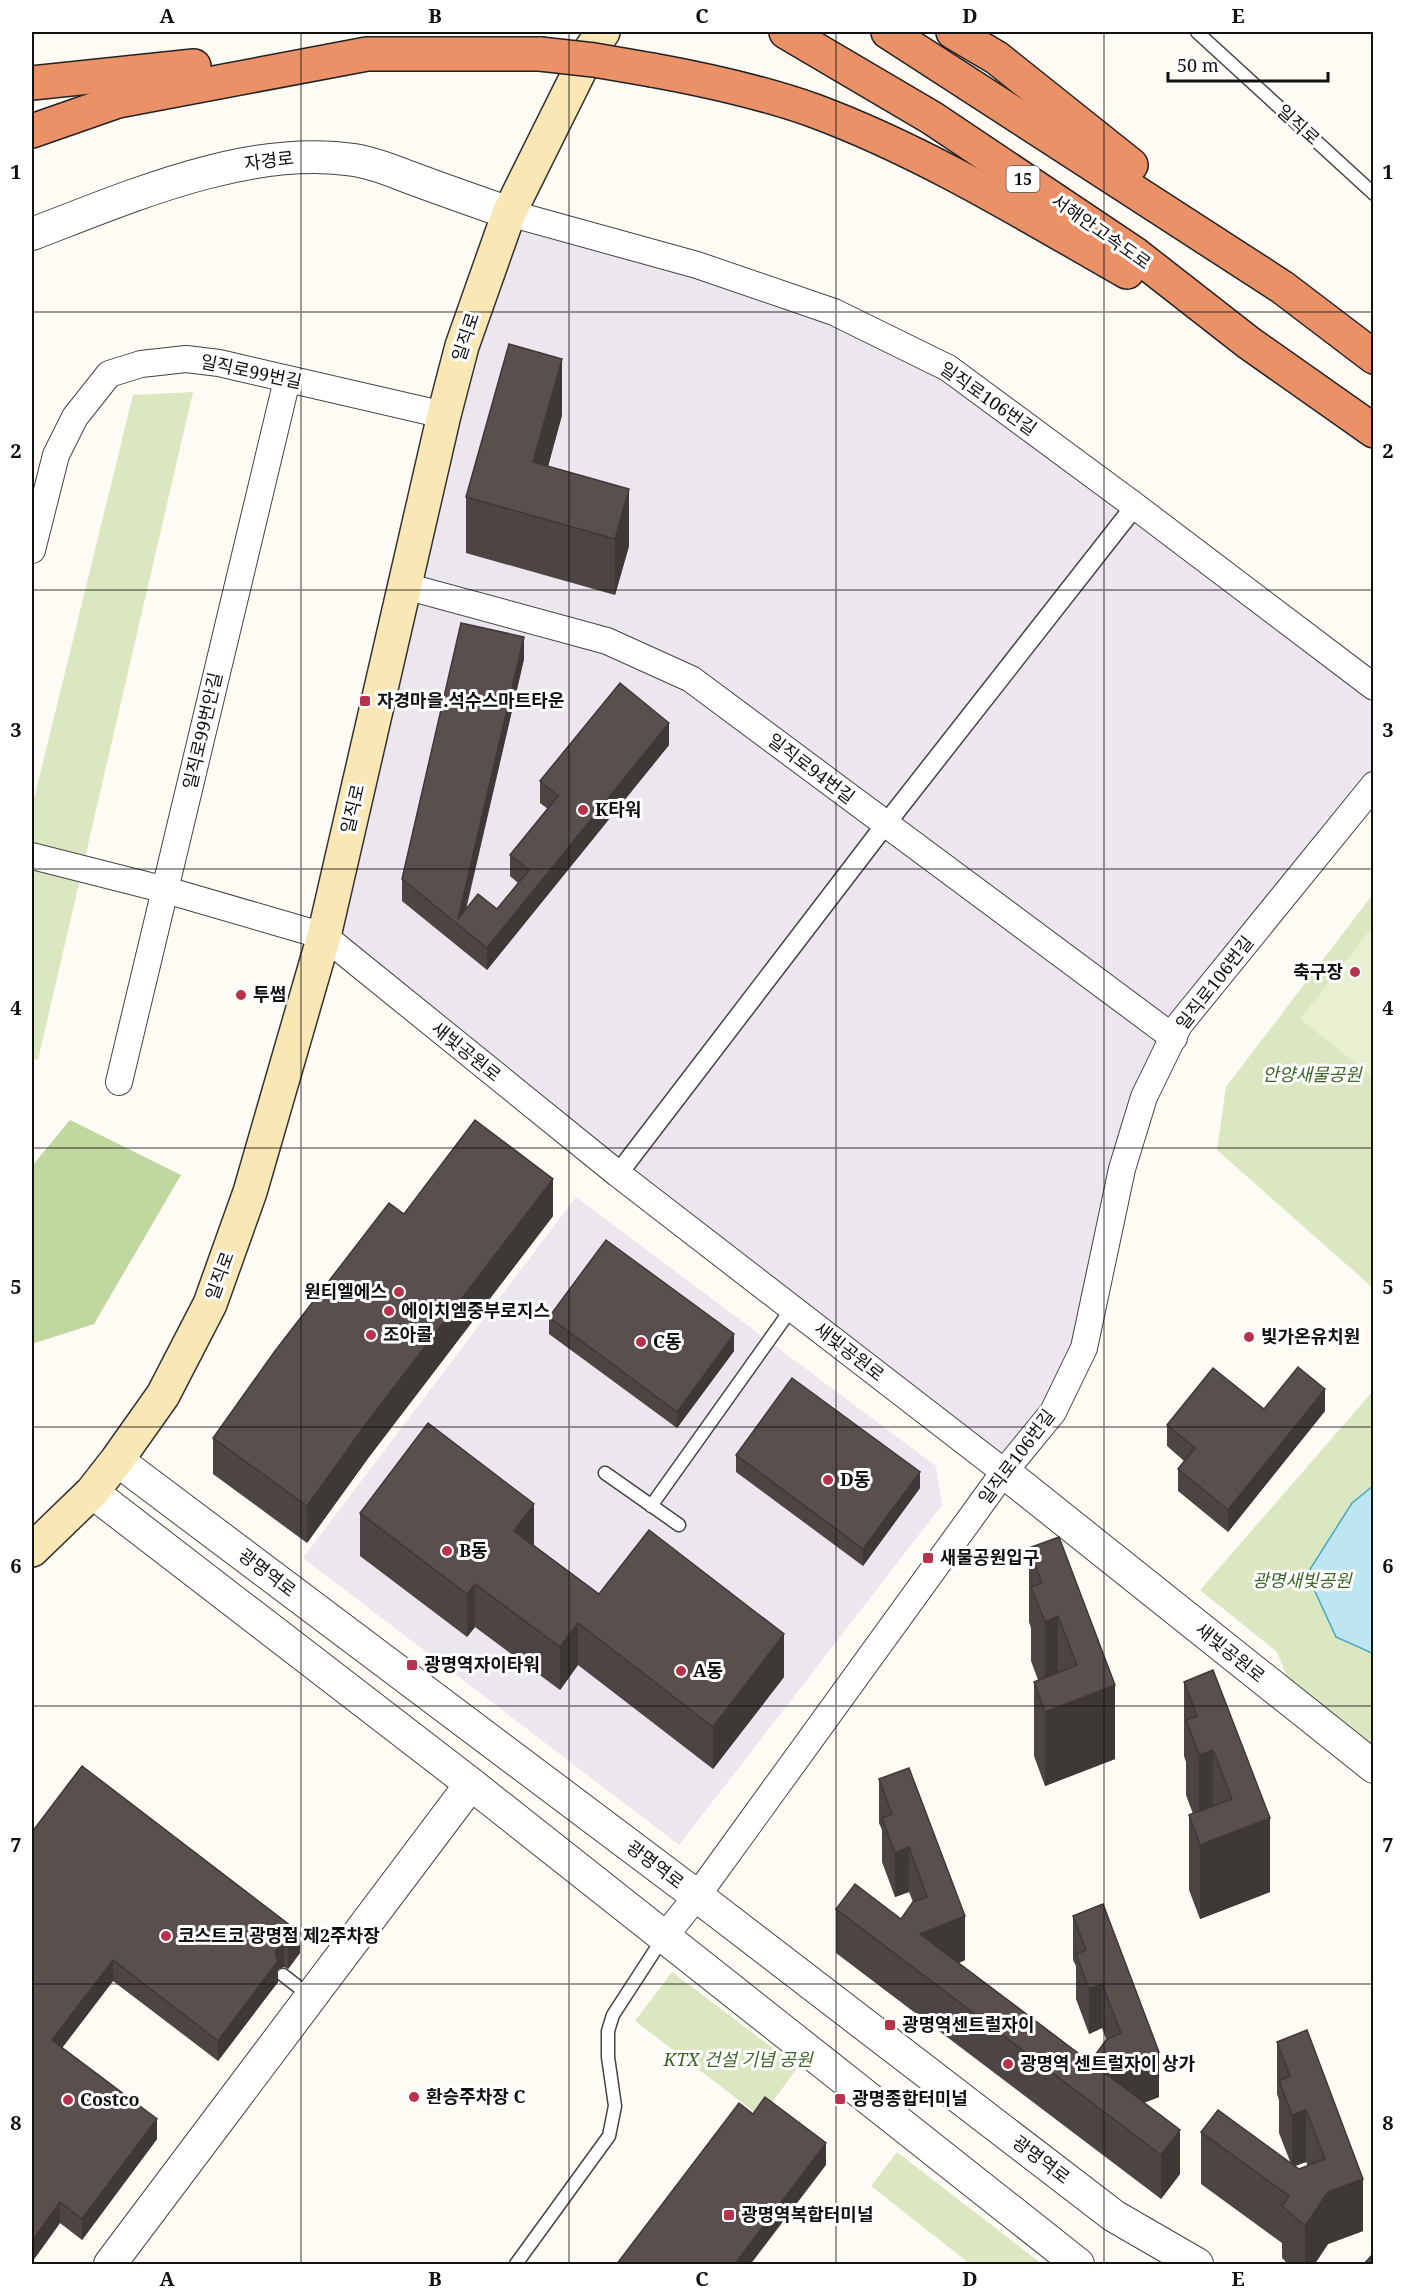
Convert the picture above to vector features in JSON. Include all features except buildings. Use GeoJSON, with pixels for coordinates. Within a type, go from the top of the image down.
{"type":"FeatureCollection","features":[{"type":"Feature","properties":{"kind":"highway","name":"서해안고속도로"},"geometry":{"type":"LineString","coordinates":[[786,32],[932,118],[1125,247],[1249,343],[1374,431]]}},
{"type":"Feature","properties":{"kind":"highway"},"geometry":{"type":"LineString","coordinates":[[888,32],[1282,287]]}},
{"type":"Feature","properties":{"kind":"highway"},"geometry":{"type":"LineString","coordinates":[[953,32],[997,58],[1282,287],[1374,357]]}},
{"type":"Feature","properties":{"kind":"highway"},"geometry":{"type":"LineString","coordinates":[[32,131],[118,101],[367,54]]}},
{"type":"Feature","properties":{"kind":"highway"},"geometry":{"type":"LineString","coordinates":[[32,83],[217,63],[367,54],[540,54],[594,60],[720,82],[815,111],[921,157],[979,187],[1249,343]]}},
{"type":"Feature","properties":{"kind":"main road","name":"일직로"},"geometry":{"type":"LineString","coordinates":[[32,1550],[92,1492],[117,1460],[163,1395],[210,1304],[250,1192],[324,936],[444,415],[462,346],[509,213],[589,52],[603,32]]}},
{"type":"Feature","properties":{"kind":"street","name":"자경로"},"geometry":{"type":"LineString","coordinates":[[32,234],[222,168],[265,160],[318,156],[355,160],[385,168],[509,213]]}},
{"type":"Feature","properties":{"kind":"street","name":"일직로106번길"},"geometry":{"type":"LineString","coordinates":[[509,213],[698,265],[834,312],[948,368],[1374,687]]}},
{"type":"Feature","properties":{"kind":"street","name":"일직로99번길"},"geometry":{"type":"LineString","coordinates":[[32,550],[56,455],[75,417],[109,374],[141,364],[186,359],[219,363],[444,415]]}},
{"type":"Feature","properties":{"kind":"street","name":"일직로99번안길"},"geometry":{"type":"LineString","coordinates":[[119,1083],[287,380]]}},
{"type":"Feature","properties":{"kind":"street"},"geometry":{"type":"LineString","coordinates":[[618,1174],[885,825],[1135,506]]}},
{"type":"Feature","properties":{"kind":"street","name":"일직로94번길"},"geometry":{"type":"LineString","coordinates":[[405,586],[607,641],[690,679],[1173,1038]]}},
{"type":"Feature","properties":{"kind":"street","name":"일직로106번길"},"geometry":{"type":"LineString","coordinates":[[664,1937],[697,1896],[1005,1472],[1053,1413],[1084,1348],[1122,1169],[1144,1098],[1179,1025],[1374,785]]}},
{"type":"Feature","properties":{"kind":"street"},"geometry":{"type":"LineString","coordinates":[[32,856],[166,890],[324,936]]}},
{"type":"Feature","properties":{"kind":"street","name":"새빛공원로"},"geometry":{"type":"LineString","coordinates":[[324,936],[618,1174],[1005,1472],[1374,1767]]}},
{"type":"Feature","properties":{"kind":"street","name":"광명역로"},"geometry":{"type":"LineString","coordinates":[[117,1460],[697,1896],[1114,2216],[1197,2265]]}},
{"type":"Feature","properties":{"kind":"street"},"geometry":{"type":"LineString","coordinates":[[92,1492],[471,1784],[1077,2263]]}},
{"type":"Feature","properties":{"kind":"street"},"geometry":{"type":"LineString","coordinates":[[110,2265],[471,1784]]}},
{"type":"Feature","properties":{"kind":"lane","name":"일직로"},"geometry":{"type":"LineString","coordinates":[[1197,32],[1374,194]]}},
{"type":"Feature","properties":{"kind":"lane"},"geometry":{"type":"LineString","coordinates":[[651,1506],[792,1308]]}},
{"type":"Feature","properties":{"kind":"lane"},"geometry":{"type":"LineString","coordinates":[[605,1473],[679,1525]]}},
{"type":"Feature","properties":{"kind":"lane"},"geometry":{"type":"LineString","coordinates":[[516,2265],[609,2136],[615,2106],[608,2057],[608,2031],[613,2015],[664,1937]]}},
{"type":"Feature","properties":{"kind":"lane"},"geometry":{"type":"LineString","coordinates":[[283,1975],[311,1997]]}},
{"type":"Feature","properties":{"kind":"shaded area"},"geometry":{"type":"Polygon","coordinates":[[[509,213],[697,265],[948,368],[1373,687],[1373,785],[1194,1008],[1144,1097],[1084,1348],[1004,1472],[324,936],[509,213]]]}},
{"type":"Feature","properties":{"kind":"shaded area"},"geometry":{"type":"Polygon","coordinates":[[[576,1197],[936,1466],[942,1505],[679,1845],[303,1558],[576,1197]]]}},
{"type":"Feature","properties":{"kind":"green space"},"geometry":{"type":"Polygon","coordinates":[[[193,392],[38,1060],[32,1058],[32,807],[133,395],[193,392]]]}},
{"type":"Feature","properties":{"kind":"green space","name":"안양새물공원"},"geometry":{"type":"Polygon","coordinates":[[[1373,894],[1373,1288],[1217,1150],[1226,1087],[1373,894]]]}},
{"type":"Feature","properties":{"kind":"green space","name":"축구장"},"geometry":{"type":"Polygon","coordinates":[[[1373,926],[1373,1077],[1300,1019],[1373,926]]]}},
{"type":"Feature","properties":{"kind":"green space"},"geometry":{"type":"Polygon","coordinates":[[[70,1120],[181,1175],[94,1324],[32,1344],[32,1166],[70,1120]]]}},
{"type":"Feature","properties":{"kind":"green space","name":"광명새빛공원"},"geometry":{"type":"Polygon","coordinates":[[[1373,1391],[1373,1747],[1287,1677],[1277,1652],[1200,1590],[1373,1391]]]}},
{"type":"Feature","properties":{"kind":"green space","name":"KTX 건설 기념 공원"},"geometry":{"type":"Polygon","coordinates":[[[672,1972],[798,2067],[761,2117],[635,2021],[672,1972]]]}},
{"type":"Feature","properties":{"kind":"green space"},"geometry":{"type":"Polygon","coordinates":[[[897,2152],[1042,2264],[970,2264],[871,2186],[897,2152]]]}},
{"type":"Feature","properties":{"kind":"water"},"geometry":{"type":"Polygon","coordinates":[[[1373,1486],[1373,1655],[1336,1637],[1307,1574],[1352,1503],[1373,1486]]]}},
{"type":"Feature","properties":{"kind":"place","name":"자경마을.석수스마트타운"},"geometry":{"type":"Point","coordinates":[365,701]}},
{"type":"Feature","properties":{"kind":"place","name":"K타워"},"geometry":{"type":"Point","coordinates":[583,810]}},
{"type":"Feature","properties":{"kind":"place","name":"축구장"},"geometry":{"type":"Point","coordinates":[1355,972]}},
{"type":"Feature","properties":{"kind":"place","name":"투썸"},"geometry":{"type":"Point","coordinates":[241,995]}},
{"type":"Feature","properties":{"kind":"place","name":"원티엘에스"},"geometry":{"type":"Point","coordinates":[399,1292]}},
{"type":"Feature","properties":{"kind":"place","name":"에이치엠중부로지스"},"geometry":{"type":"Point","coordinates":[389,1311]}},
{"type":"Feature","properties":{"kind":"place","name":"조아콜"},"geometry":{"type":"Point","coordinates":[371,1335]}},
{"type":"Feature","properties":{"kind":"place","name":"빛가온유치원"},"geometry":{"type":"Point","coordinates":[1249,1337]}},
{"type":"Feature","properties":{"kind":"place","name":"C동"},"geometry":{"type":"Point","coordinates":[641,1342]}},
{"type":"Feature","properties":{"kind":"place","name":"D동"},"geometry":{"type":"Point","coordinates":[828,1480]}},
{"type":"Feature","properties":{"kind":"place","name":"B동"},"geometry":{"type":"Point","coordinates":[447,1551]}},
{"type":"Feature","properties":{"kind":"place","name":"새물공원입구"},"geometry":{"type":"Point","coordinates":[928,1558]}},
{"type":"Feature","properties":{"kind":"place","name":"광명역자이타워"},"geometry":{"type":"Point","coordinates":[412,1665]}},
{"type":"Feature","properties":{"kind":"place","name":"A동"},"geometry":{"type":"Point","coordinates":[681,1671]}},
{"type":"Feature","properties":{"kind":"place","name":"코스트코 광명점 제2주차장"},"geometry":{"type":"Point","coordinates":[166,1936]}},
{"type":"Feature","properties":{"kind":"place","name":"광명역센트럴자이"},"geometry":{"type":"Point","coordinates":[890,2025]}},
{"type":"Feature","properties":{"kind":"place","name":"광명역 센트럴자이 상가"},"geometry":{"type":"Point","coordinates":[1008,2064]}},
{"type":"Feature","properties":{"kind":"place","name":"환승주차장 C"},"geometry":{"type":"Point","coordinates":[414,2097]}},
{"type":"Feature","properties":{"kind":"place","name":"광명종합터미널"},"geometry":{"type":"Point","coordinates":[840,2099]}},
{"type":"Feature","properties":{"kind":"place","name":"Costco"},"geometry":{"type":"Point","coordinates":[68,2100]}},
{"type":"Feature","properties":{"kind":"place","name":"광명역복합터미널"},"geometry":{"type":"Point","coordinates":[729,2215]}}]}
